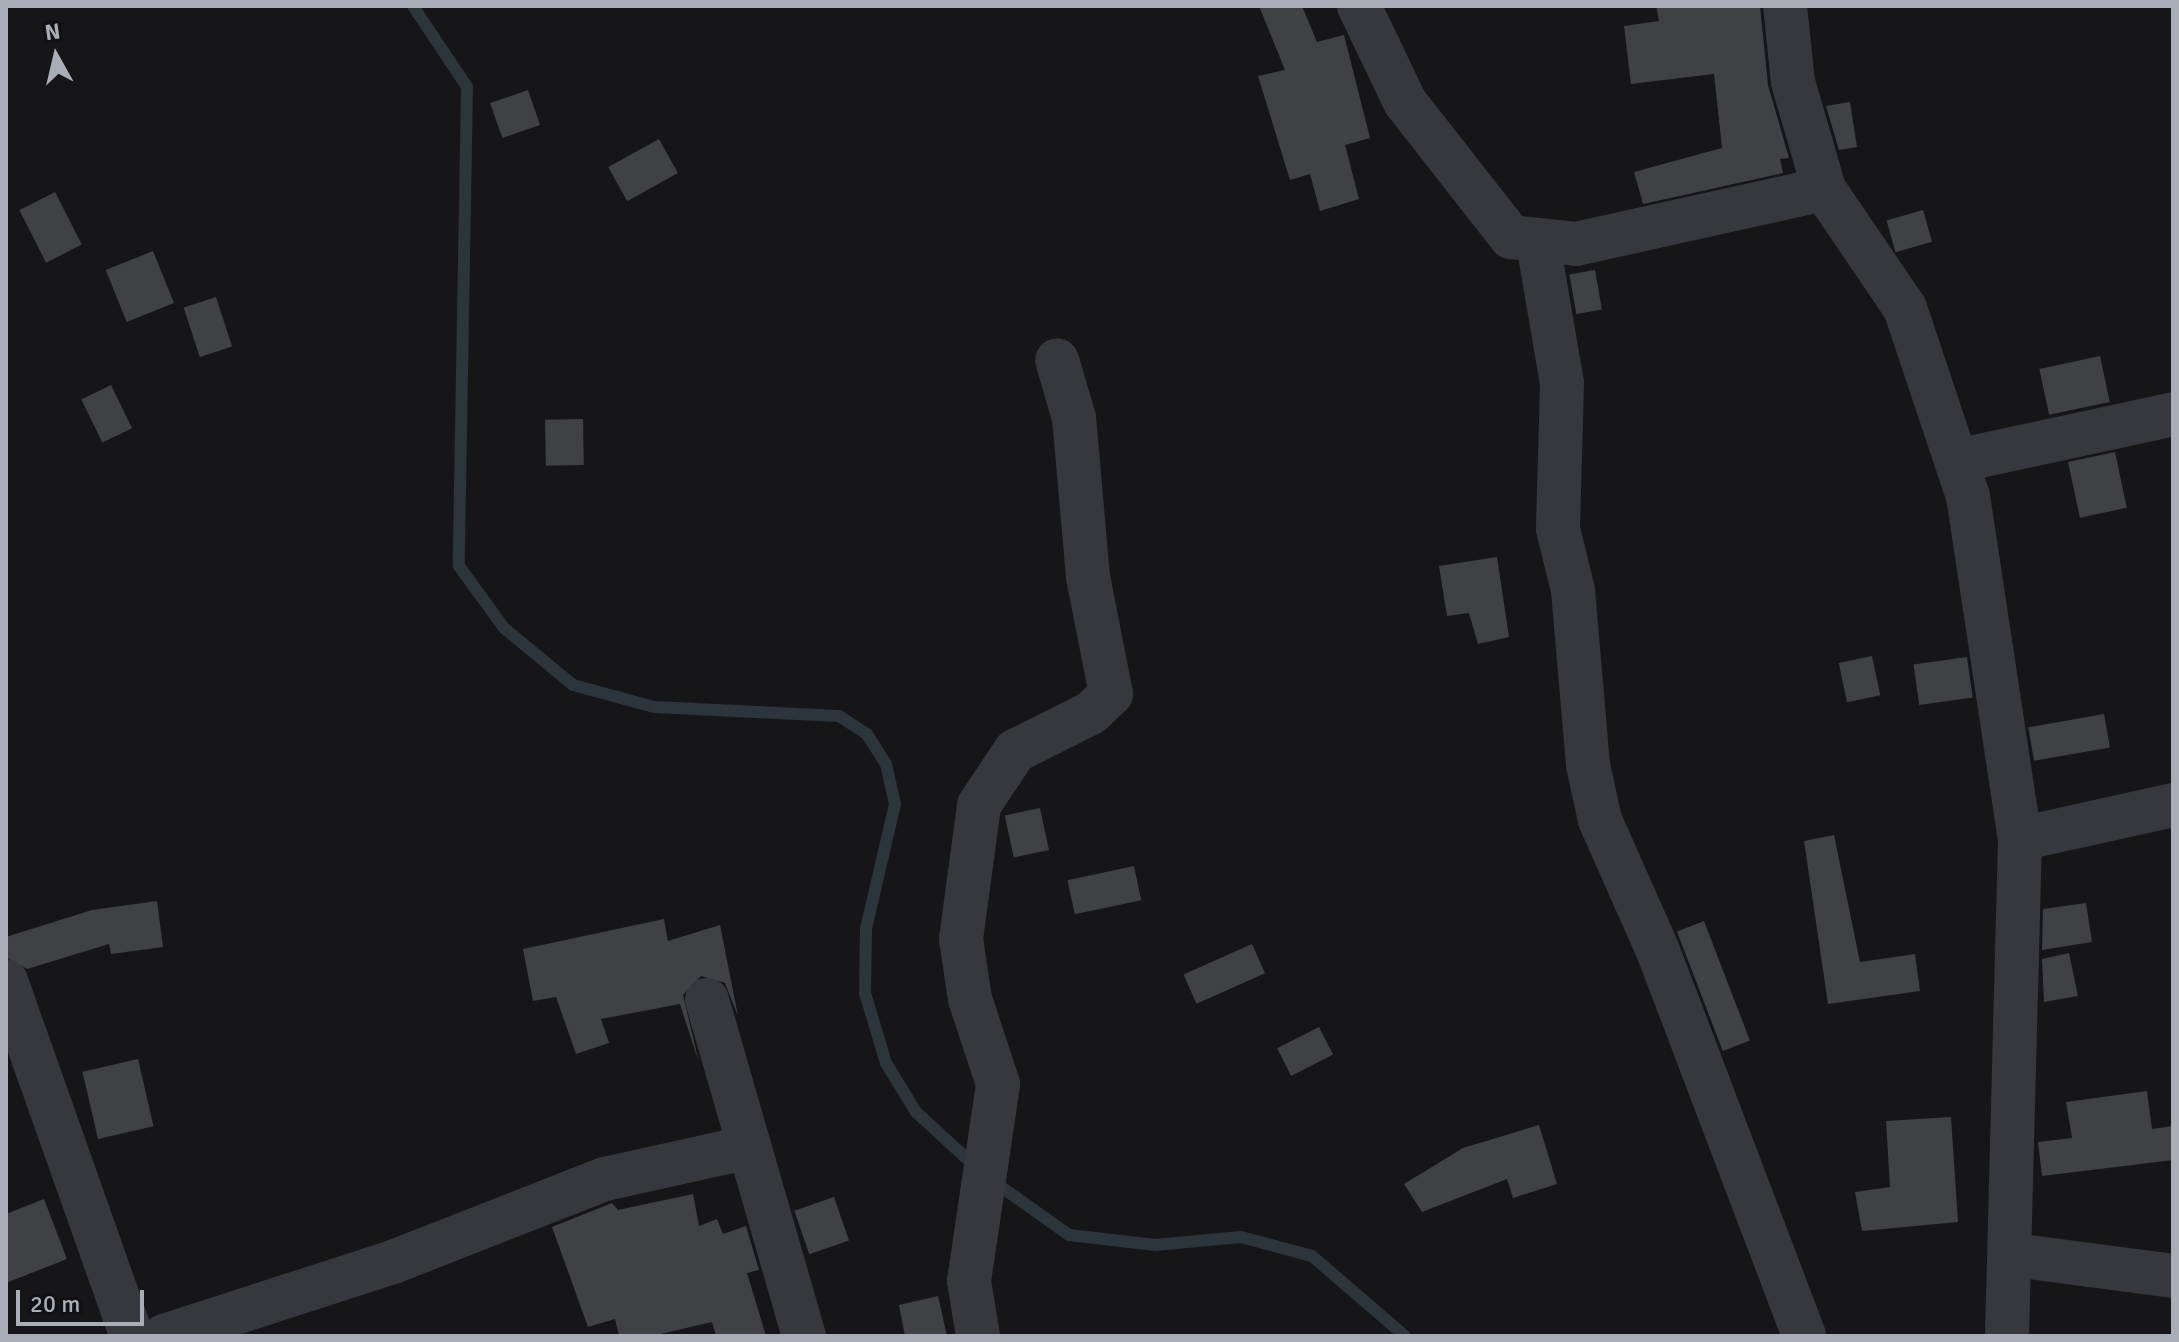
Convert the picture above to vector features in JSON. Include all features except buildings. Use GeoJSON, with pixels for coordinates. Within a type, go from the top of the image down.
{"type":"FeatureCollection","features":[{"type":"Feature","properties":{"kind":"street"},"geometry":{"type":"LineString","coordinates":[[1359,6],[1405,102],[1491,218],[1511,237],[1538,243],[1576,244],[1824,189]]}},
{"type":"Feature","properties":{"kind":"street"},"geometry":{"type":"LineString","coordinates":[[1785,6],[1793,82],[1824,189],[1905,308],[1961,460],[2020,839],[2014,1255],[2007,1336]]}},
{"type":"Feature","properties":{"kind":"street"},"geometry":{"type":"LineString","coordinates":[[1538,243],[1562,383],[1558,529],[1573,590],[1588,765],[1600,820],[1658,951],[1804,1336]]}},
{"type":"Feature","properties":{"kind":"street"},"geometry":{"type":"LineString","coordinates":[[978,1336],[972,1262],[996,1138],[998,1084],[970,999],[961,939],[979,805],[1015,751],[1091,713],[1111,694],[1088,577],[1074,418],[1057,360]]}},
{"type":"Feature","properties":{"kind":"street"},"geometry":{"type":"LineString","coordinates":[[1961,460],[2173,414]]}},
{"type":"Feature","properties":{"kind":"street"},"geometry":{"type":"LineString","coordinates":[[2020,839],[2173,805]]}},
{"type":"Feature","properties":{"kind":"street"},"geometry":{"type":"LineString","coordinates":[[6,981],[132,1336]]}},
{"type":"Feature","properties":{"kind":"street"},"geometry":{"type":"LineString","coordinates":[[707,1000],[804,1336]]}},
{"type":"Feature","properties":{"kind":"street"},"geometry":{"type":"LineString","coordinates":[[164,1336],[393,1262],[605,1179],[749,1147]]}},
{"type":"Feature","properties":{"kind":"street"},"geometry":{"type":"LineString","coordinates":[[2014,1255],[2173,1276]]}},
{"type":"Feature","properties":{"kind":"waterway"},"geometry":{"type":"LineString","coordinates":[[413,6],[467,87],[459,566],[504,628],[573,685],[654,707],[839,716],[867,734],[886,764],[895,804],[866,929],[865,993],[886,1063],[916,1112],[976,1167]]}},
{"type":"Feature","properties":{"kind":"waterway"},"geometry":{"type":"LineString","coordinates":[[993,1181],[1069,1235],[1155,1245],[1241,1237],[1312,1256],[1405,1336]]}}]}
